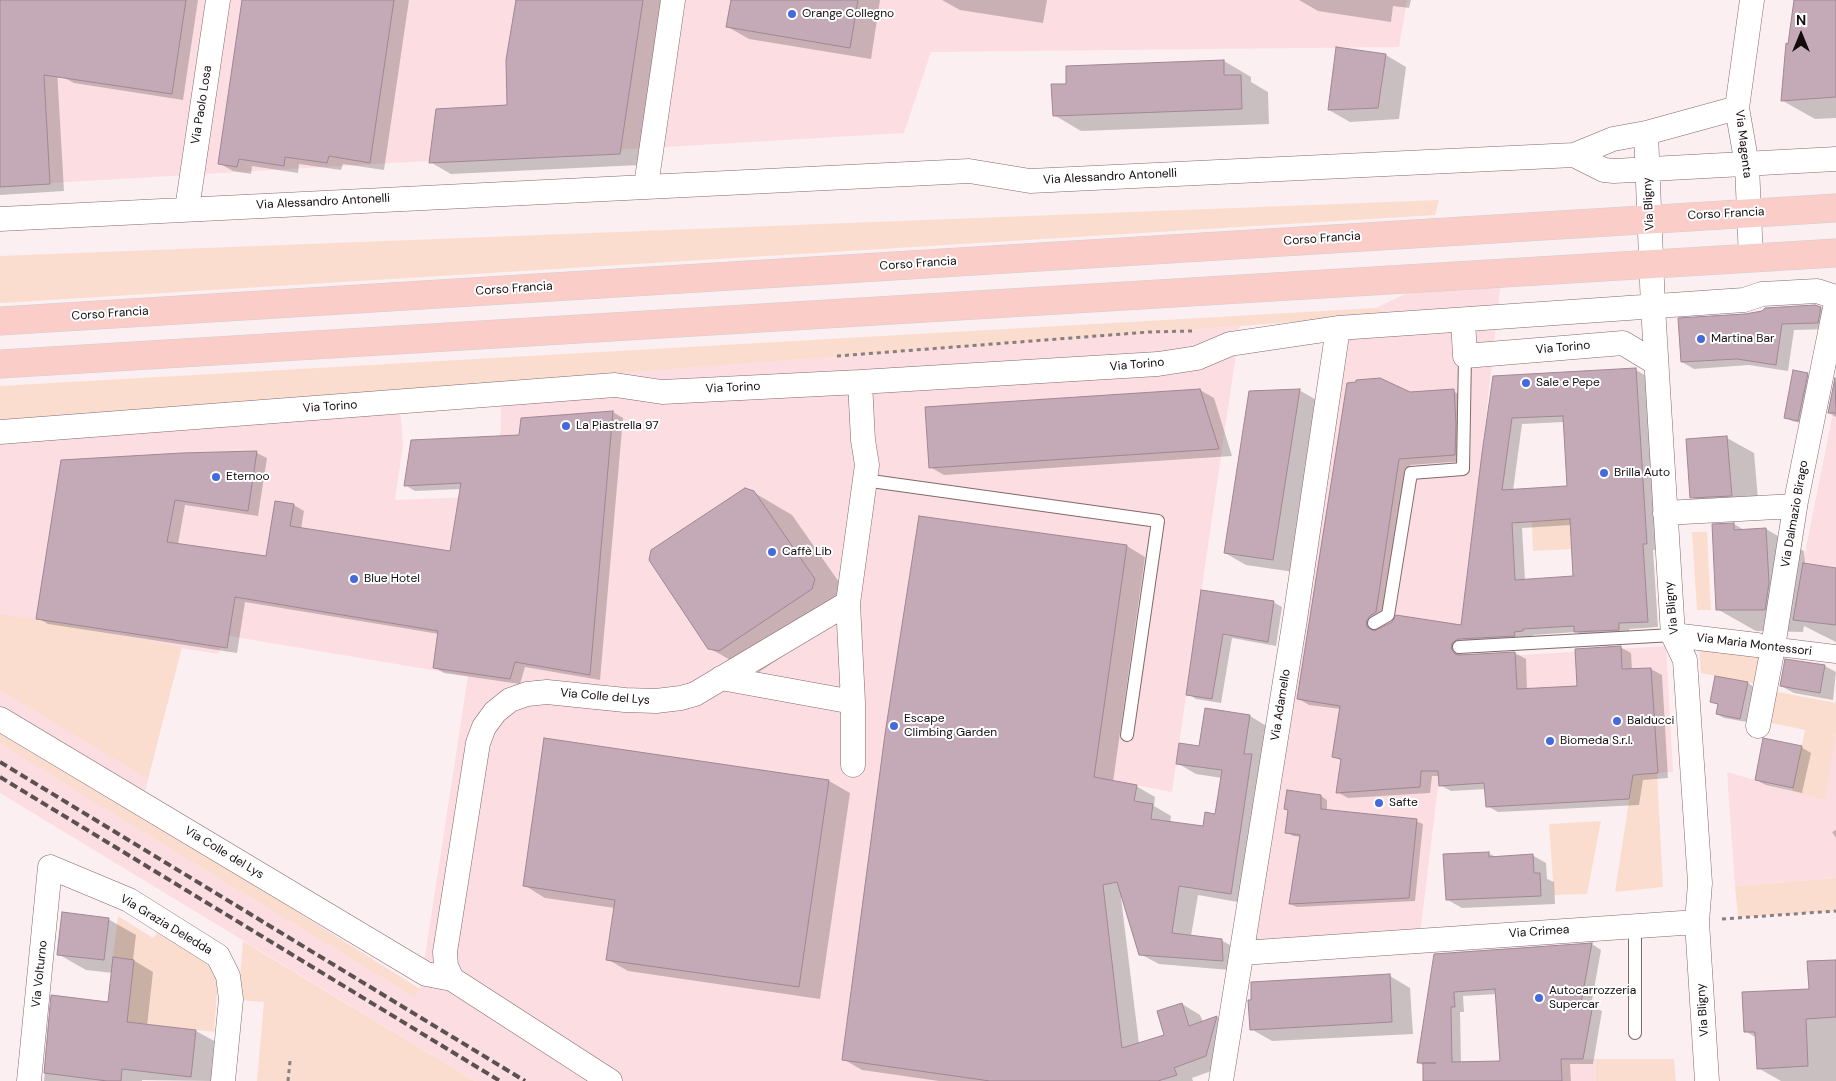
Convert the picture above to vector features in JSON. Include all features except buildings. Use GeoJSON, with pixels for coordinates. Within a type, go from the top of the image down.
{"type":"FeatureCollection","features":[{"type":"Feature","properties":{"kind":"main road","name":"Corso Francia"},"geometry":{"type":"LineString","coordinates":[[0,321],[1836,208]]}},
{"type":"Feature","properties":{"kind":"main road"},"geometry":{"type":"LineString","coordinates":[[0,364],[1836,253]]}},
{"type":"Feature","properties":{"kind":"street","name":"Via Paolo Losa"},"geometry":{"type":"LineString","coordinates":[[187,209],[218,0]]}},
{"type":"Feature","properties":{"kind":"street"},"geometry":{"type":"LineString","coordinates":[[646,186],[673,0]]}},
{"type":"Feature","properties":{"kind":"street","name":"Via Magenta"},"geometry":{"type":"LineString","coordinates":[[1751,259],[1747,165],[1737,108],[1752,0]]}},
{"type":"Feature","properties":{"kind":"street","name":"Via Alessandro Antonelli"},"geometry":{"type":"LineString","coordinates":[[0,219],[969,171],[1030,181],[1574,155],[1614,139],[1646,133],[1737,108]]}},
{"type":"Feature","properties":{"kind":"street","name":"Via Bligny"},"geometry":{"type":"LineString","coordinates":[[1646,133],[1656,363],[1673,635],[1685,660],[1700,883],[1697,922],[1707,1081]]}},
{"type":"Feature","properties":{"kind":"street","name":"Via Alessandro Antonelli"},"geometry":{"type":"LineString","coordinates":[[1574,155],[1604,170],[1647,170]]}},
{"type":"Feature","properties":{"kind":"street"},"geometry":{"type":"LineString","coordinates":[[1647,170],[1836,159]]}},
{"type":"Feature","properties":{"kind":"street"},"geometry":{"type":"LineString","coordinates":[[1653,307],[1744,300],[1762,294],[1817,291],[1836,298]]}},
{"type":"Feature","properties":{"kind":"street","name":"Via Dalmazio Birago"},"geometry":{"type":"LineString","coordinates":[[1758,726],[1765,646],[1836,303]]}},
{"type":"Feature","properties":{"kind":"street","name":"Via Torino"},"geometry":{"type":"LineString","coordinates":[[0,432],[615,385],[662,392],[1158,364],[1197,358],[1230,344],[1338,328],[1653,307]]}},
{"type":"Feature","properties":{"kind":"street"},"geometry":{"type":"LineString","coordinates":[[1463,320],[1465,356]]}},
{"type":"Feature","properties":{"kind":"street","name":"Via Adamello"},"geometry":{"type":"LineString","coordinates":[[1221,1081],[1296,610],[1338,328]]}},
{"type":"Feature","properties":{"kind":"street","name":"Via Torino"},"geometry":{"type":"LineString","coordinates":[[1465,356],[1623,343],[1656,363]]}},
{"type":"Feature","properties":{"kind":"street"},"geometry":{"type":"LineString","coordinates":[[853,765],[853,702],[848,603],[866,464],[860,382]]}},
{"type":"Feature","properties":{"kind":"street"},"geometry":{"type":"LineString","coordinates":[[1665,513],[1795,506]]}},
{"type":"Feature","properties":{"kind":"street","name":"Via Colle del Lys"},"geometry":{"type":"LineString","coordinates":[[452,979],[446,966],[445,952],[478,743],[484,727],[496,712],[510,700],[528,694],[547,692],[656,701],[695,694],[848,603]]}},
{"type":"Feature","properties":{"kind":"street","name":"Via Maria Montessori"},"geometry":{"type":"LineString","coordinates":[[1673,635],[1836,654]]}},
{"type":"Feature","properties":{"kind":"street"},"geometry":{"type":"LineString","coordinates":[[721,678],[853,702]]}},
{"type":"Feature","properties":{"kind":"street","name":"Via Colle del Lys"},"geometry":{"type":"LineString","coordinates":[[0,719],[426,974],[452,979],[610,1081]]}},
{"type":"Feature","properties":{"kind":"street","name":"Via Volturno"},"geometry":{"type":"LineString","coordinates":[[29,1081],[50,867]]}},
{"type":"Feature","properties":{"kind":"street","name":"Via Grazia Deledda"},"geometry":{"type":"LineString","coordinates":[[50,867],[129,900],[218,956],[228,976],[232,999],[223,1081]]}},
{"type":"Feature","properties":{"kind":"street","name":"Via Crimea"},"geometry":{"type":"LineString","coordinates":[[1242,953],[1697,922]]}},
{"type":"Feature","properties":{"kind":"lane"},"geometry":{"type":"LineString","coordinates":[[1374,623],[1388,615],[1411,472],[1463,469],[1465,356]]}},
{"type":"Feature","properties":{"kind":"lane"},"geometry":{"type":"LineString","coordinates":[[864,480],[1158,521],[1127,735]]}},
{"type":"Feature","properties":{"kind":"lane"},"geometry":{"type":"LineString","coordinates":[[1460,647],[1673,635]]}},
{"type":"Feature","properties":{"kind":"lane"},"geometry":{"type":"LineString","coordinates":[[1635,926],[1635,1033]]}},
{"type":"Feature","properties":{"kind":"path"},"geometry":{"type":"LineString","coordinates":[[1697,922],[1836,911]]}},
{"type":"Feature","properties":{"kind":"path"},"geometry":{"type":"LineString","coordinates":[[288,1081],[290,1061]]}},
{"type":"Feature","properties":{"kind":"shaded area"},"geometry":{"type":"Polygon","coordinates":[[[0,0],[1407,0],[1399,47],[931,52],[904,133],[0,186],[0,0]]]}},
{"type":"Feature","properties":{"kind":"shaded area"},"geometry":{"type":"Polygon","coordinates":[[[1439,200],[1435,215],[0,303],[0,256],[1439,200]]]}},
{"type":"Feature","properties":{"kind":"shaded area"},"geometry":{"type":"Polygon","coordinates":[[[1501,279],[1457,659],[1666,646],[1673,772],[1438,786],[1420,934],[1248,946],[1344,318],[1385,310],[1376,308],[1430,282],[1501,279]]]}},
{"type":"Feature","properties":{"kind":"shaded area"},"geometry":{"type":"Polygon","coordinates":[[[1376,308],[1387,311],[1333,319],[0,420],[0,386],[1376,308]]]}},
{"type":"Feature","properties":{"kind":"shaded area"},"geometry":{"type":"Polygon","coordinates":[[[1240,326],[1172,792],[1108,780],[1066,1081],[475,1081],[0,793],[0,420],[398,389],[403,444],[395,500],[499,496],[501,408],[511,381],[1240,326]],[[223,635],[219,654],[181,648],[136,828],[415,998],[420,989],[468,676],[223,635]]]}},
{"type":"Feature","properties":{"kind":"shaded area"},"geometry":{"type":"Polygon","coordinates":[[[1833,413],[1836,413],[1836,568],[1803,563],[1833,413]]]}},
{"type":"Feature","properties":{"kind":"shaded area"},"geometry":{"type":"Polygon","coordinates":[[[1570,519],[1571,549],[1533,551],[1532,522],[1570,519]]]}},
{"type":"Feature","properties":{"kind":"shaded area"},"geometry":{"type":"Polygon","coordinates":[[[1692,532],[1707,532],[1711,610],[1697,610],[1692,532]]]}},
{"type":"Feature","properties":{"kind":"shaded area"},"geometry":{"type":"Polygon","coordinates":[[[0,614],[36,619],[182,647],[148,779],[0,690],[0,614]]]}},
{"type":"Feature","properties":{"kind":"shaded area"},"geometry":{"type":"Polygon","coordinates":[[[1699,644],[1768,651],[1761,685],[1701,673],[1699,644]]]}},
{"type":"Feature","properties":{"kind":"shaded area"},"geometry":{"type":"Polygon","coordinates":[[[1773,691],[1836,703],[1836,732],[1825,800],[1792,792],[1805,730],[1767,722],[1773,691]]]}},
{"type":"Feature","properties":{"kind":"shaded area"},"geometry":{"type":"Polygon","coordinates":[[[0,725],[420,989],[415,998],[0,743],[0,725]]]}},
{"type":"Feature","properties":{"kind":"shaded area"},"geometry":{"type":"Polygon","coordinates":[[[1836,732],[1836,878],[1735,886],[1727,772],[1824,800],[1836,732]]]}},
{"type":"Feature","properties":{"kind":"shaded area"},"geometry":{"type":"Polygon","coordinates":[[[1657,773],[1663,887],[1615,892],[1633,775],[1657,773]]]}},
{"type":"Feature","properties":{"kind":"shaded area"},"geometry":{"type":"Polygon","coordinates":[[[1601,821],[1587,894],[1554,895],[1549,824],[1601,821]]]}},
{"type":"Feature","properties":{"kind":"shaded area"},"geometry":{"type":"Polygon","coordinates":[[[1836,878],[1836,911],[1738,917],[1735,886],[1836,878]]]}},
{"type":"Feature","properties":{"kind":"shaded area"},"geometry":{"type":"Polygon","coordinates":[[[118,916],[153,938],[160,930],[210,960],[218,979],[214,1032],[127,1022],[134,960],[113,957],[118,916]]]}},
{"type":"Feature","properties":{"kind":"shaded area"},"geometry":{"type":"Polygon","coordinates":[[[243,941],[475,1081],[257,1081],[264,1002],[238,1000],[243,941]]]}},
{"type":"Feature","properties":{"kind":"shaded area"},"geometry":{"type":"Polygon","coordinates":[[[1561,1059],[1595,1059],[1596,1081],[1562,1081],[1561,1059]]]}},
{"type":"Feature","properties":{"kind":"shaded area"},"geometry":{"type":"Polygon","coordinates":[[[1595,1059],[1674,1059],[1676,1081],[1596,1081],[1595,1059]]]}},
{"type":"Feature","properties":{"kind":"railway"},"geometry":{"type":"LineString","coordinates":[[0,762],[525,1081]]}},
{"type":"Feature","properties":{"kind":"railway"},"geometry":{"type":"LineString","coordinates":[[0,777],[500,1081]]}},
{"type":"Feature","properties":{"kind":"place","name":"Orange Collegno"},"geometry":{"type":"Point","coordinates":[792,14]}},
{"type":"Feature","properties":{"kind":"place","name":"Martina Bar"},"geometry":{"type":"Point","coordinates":[1701,339]}},
{"type":"Feature","properties":{"kind":"place","name":"Sale e Pepe"},"geometry":{"type":"Point","coordinates":[1526,383]}},
{"type":"Feature","properties":{"kind":"place","name":"La Piastrella 97"},"geometry":{"type":"Point","coordinates":[566,426]}},
{"type":"Feature","properties":{"kind":"place","name":"Brilla Auto"},"geometry":{"type":"Point","coordinates":[1604,473]}},
{"type":"Feature","properties":{"kind":"place","name":"Eternoo"},"geometry":{"type":"Point","coordinates":[216,477]}},
{"type":"Feature","properties":{"kind":"place","name":"Caffè Lib"},"geometry":{"type":"Point","coordinates":[772,552]}},
{"type":"Feature","properties":{"kind":"place","name":"Blue Hotel"},"geometry":{"type":"Point","coordinates":[354,579]}},
{"type":"Feature","properties":{"kind":"place","name":"Balducci"},"geometry":{"type":"Point","coordinates":[1617,721]}},
{"type":"Feature","properties":{"kind":"place","name":"Escape Climbing Garden"},"geometry":{"type":"Point","coordinates":[894,726]}},
{"type":"Feature","properties":{"kind":"place","name":"Biomeda S.r.l."},"geometry":{"type":"Point","coordinates":[1550,741]}},
{"type":"Feature","properties":{"kind":"place","name":"Safte"},"geometry":{"type":"Point","coordinates":[1379,803]}},
{"type":"Feature","properties":{"kind":"place","name":"Autocarrozzeria Supercar"},"geometry":{"type":"Point","coordinates":[1539,998]}}]}
